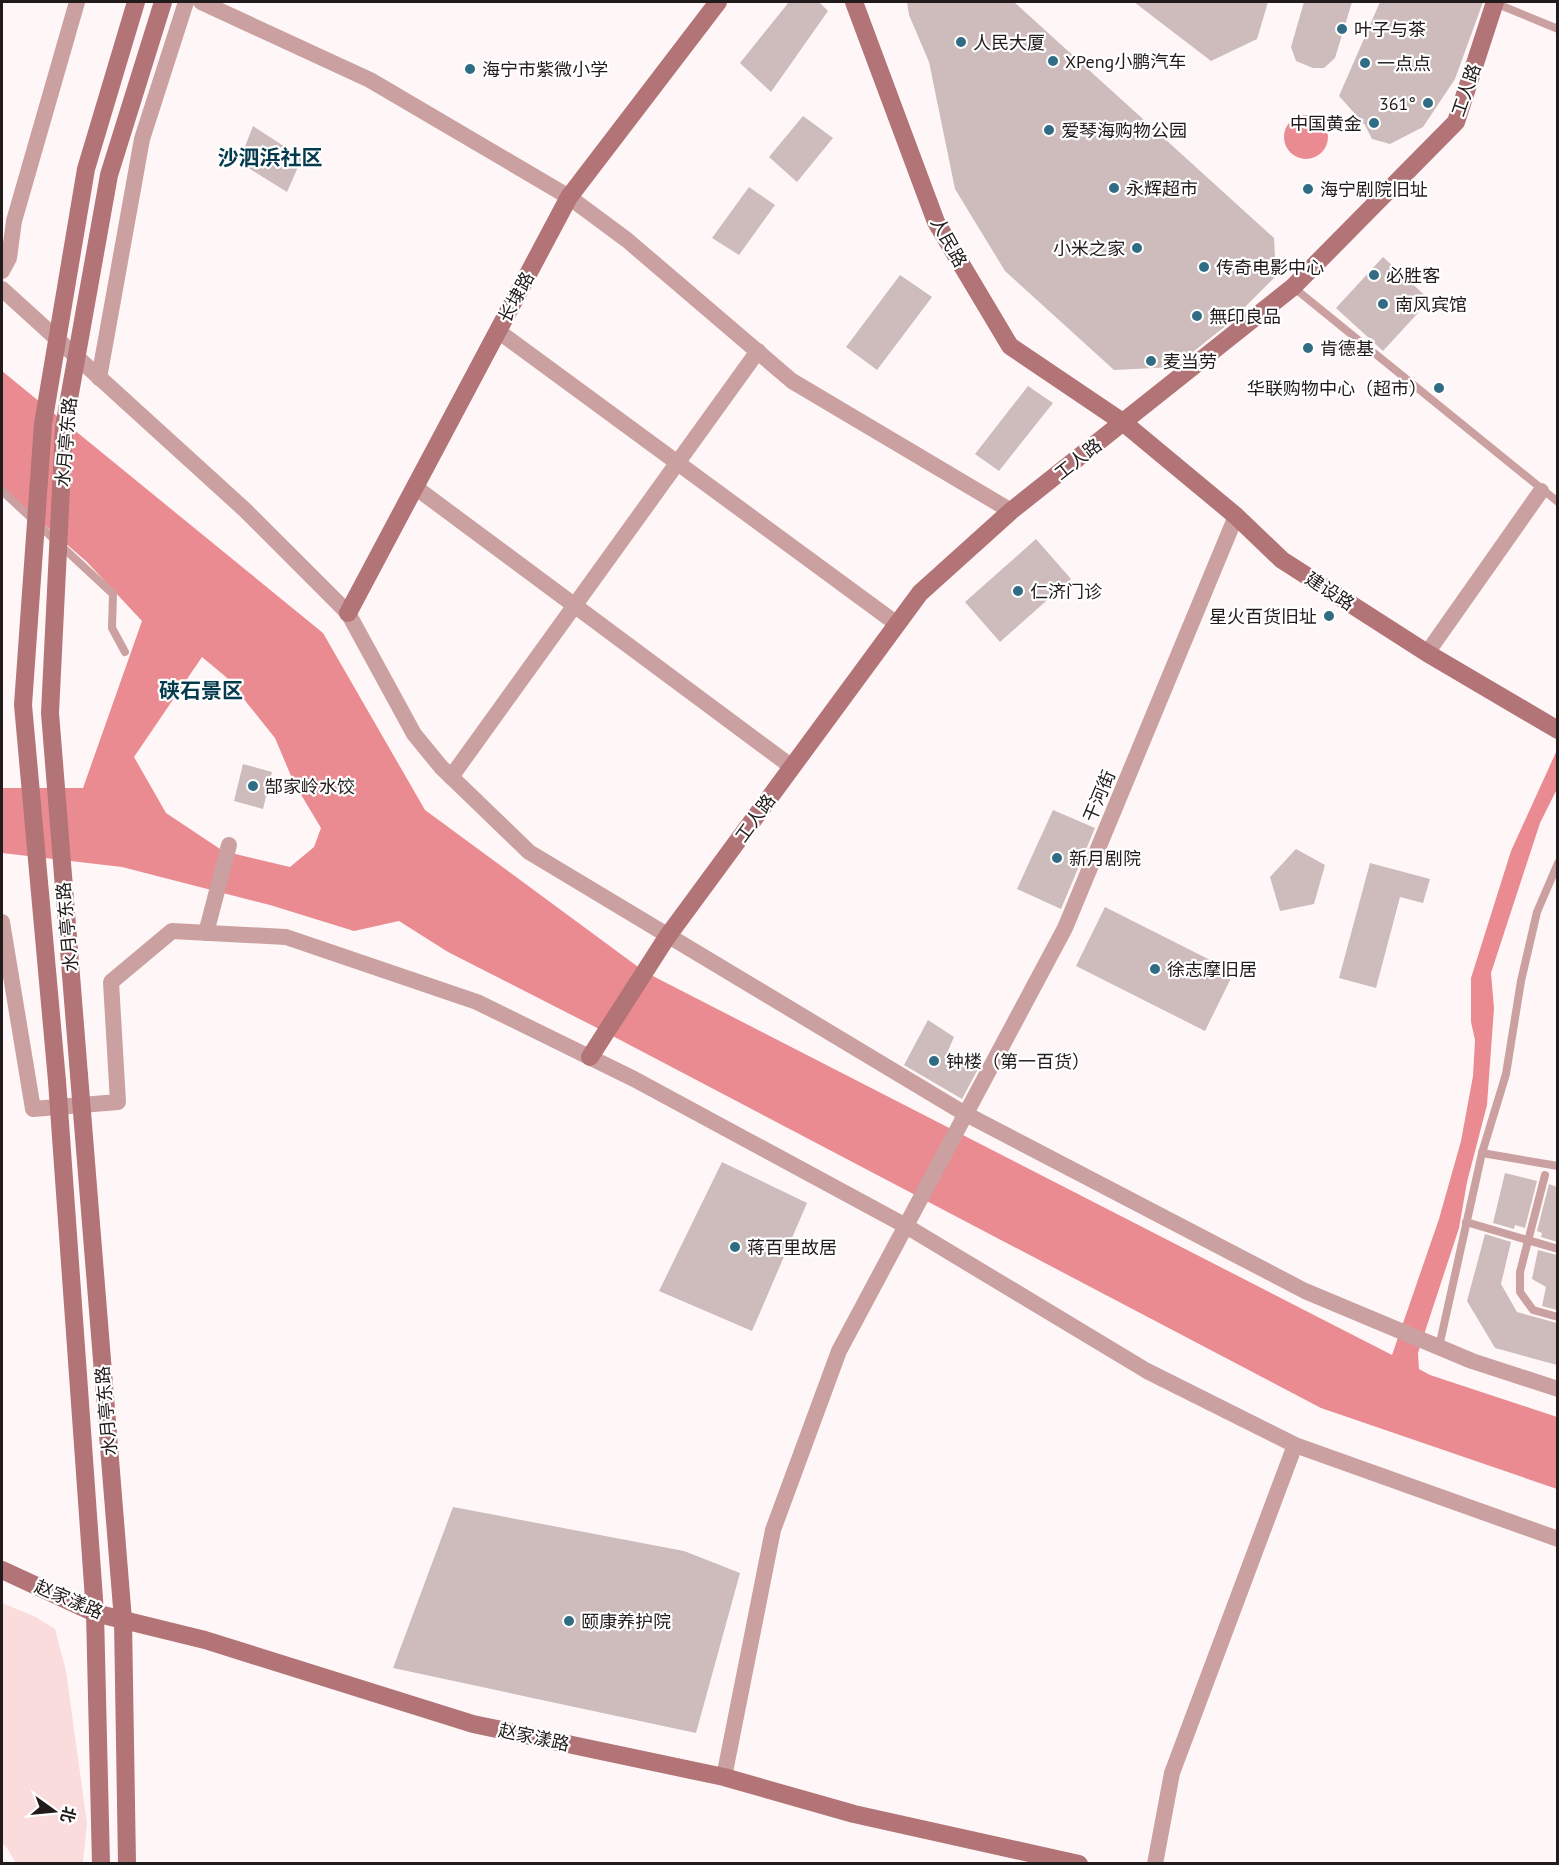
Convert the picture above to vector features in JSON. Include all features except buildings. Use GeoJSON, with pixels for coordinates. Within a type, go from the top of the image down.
{"type":"FeatureCollection","features":[{"type":"Feature","properties":{"kind":"main road","name":"水月亭东路"},"geometry":{"type":"LineString","coordinates":[[101,1863],[95,1613],[57,1081],[23,705],[43,424],[86,169],[136,2]]}},
{"type":"Feature","properties":{"kind":"main road","name":"水月亭东路"},"geometry":{"type":"LineString","coordinates":[[127,1863],[123,1620],[50,713],[64,427],[109,175],[163,2]]}},
{"type":"Feature","properties":{"kind":"main road","name":"长埭路"},"geometry":{"type":"LineString","coordinates":[[348,613],[569,197],[718,2]]}},
{"type":"Feature","properties":{"kind":"main road","name":"人民路"},"geometry":{"type":"LineString","coordinates":[[854,2],[936,222],[1010,346],[1124,423]]}},
{"type":"Feature","properties":{"kind":"main road","name":"工人路"},"geometry":{"type":"LineString","coordinates":[[594,1051],[664,942],[920,593],[1011,511],[1293,286],[1456,122],[1495,2]]}},
{"type":"Feature","properties":{"kind":"main road","name":"建设路"},"geometry":{"type":"LineString","coordinates":[[1124,423],[1236,516],[1282,560],[1426,653],[1557,730]]}},
{"type":"Feature","properties":{"kind":"main road","name":"赵家漾路"},"geometry":{"type":"LineString","coordinates":[[2,1570],[95,1613],[205,1640],[472,1724],[724,1777],[854,1814],[1079,1863]]}},
{"type":"Feature","properties":{"kind":"street"},"geometry":{"type":"LineString","coordinates":[[2,271],[9,258],[14,221],[77,2]]}},
{"type":"Feature","properties":{"kind":"street"},"geometry":{"type":"LineString","coordinates":[[99,378],[141,139],[186,2]]}},
{"type":"Feature","properties":{"kind":"street"},"geometry":{"type":"LineString","coordinates":[[201,2],[370,80],[569,197],[627,240],[792,381],[1011,511]]}},
{"type":"Feature","properties":{"kind":"street"},"geometry":{"type":"LineString","coordinates":[[2,289],[245,510],[348,613],[414,734],[451,777],[529,852],[664,942],[965,1115],[1305,1291],[1472,1361],[1557,1389]]}},
{"type":"Feature","properties":{"kind":"street"},"geometry":{"type":"LineString","coordinates":[[498,331],[897,624]]}},
{"type":"Feature","properties":{"kind":"street"},"geometry":{"type":"LineString","coordinates":[[451,777],[758,351]]}},
{"type":"Feature","properties":{"kind":"street"},"geometry":{"type":"LineString","coordinates":[[415,487],[792,767]]}},
{"type":"Feature","properties":{"kind":"street"},"geometry":{"type":"LineString","coordinates":[[1426,653],[1541,491]]}},
{"type":"Feature","properties":{"kind":"street","name":"干河街"},"geometry":{"type":"LineString","coordinates":[[724,1777],[773,1530],[839,1351],[1065,928],[1236,516]]}},
{"type":"Feature","properties":{"kind":"street"},"geometry":{"type":"LineString","coordinates":[[206,933],[229,845]]}},
{"type":"Feature","properties":{"kind":"street"},"geometry":{"type":"LineString","coordinates":[[2,922],[33,1109],[118,1102],[111,982],[172,931],[286,938],[477,1002],[594,1051],[908,1221],[1147,1371],[1295,1445],[1557,1539]]}},
{"type":"Feature","properties":{"kind":"street"},"geometry":{"type":"LineString","coordinates":[[1155,1863],[1172,1773],[1295,1445]]}},
{"type":"Feature","properties":{"kind":"lane"},"geometry":{"type":"LineString","coordinates":[[1495,2],[1557,29]]}},
{"type":"Feature","properties":{"kind":"lane"},"geometry":{"type":"LineString","coordinates":[[1293,286],[1557,502]]}},
{"type":"Feature","properties":{"kind":"lane"},"geometry":{"type":"LineString","coordinates":[[2,491],[113,594],[112,628],[125,652]]}},
{"type":"Feature","properties":{"kind":"lane"},"geometry":{"type":"LineString","coordinates":[[1438,1347],[1482,1153],[1506,1074],[1521,981],[1537,912],[1557,863]]}},
{"type":"Feature","properties":{"kind":"lane"},"geometry":{"type":"LineString","coordinates":[[1482,1153],[1557,1166]]}},
{"type":"Feature","properties":{"kind":"lane"},"geometry":{"type":"LineString","coordinates":[[1545,1175],[1520,1272],[1520,1292],[1533,1310],[1557,1317]]}},
{"type":"Feature","properties":{"kind":"lane"},"geometry":{"type":"LineString","coordinates":[[1466,1222],[1557,1249]]}},
{"type":"Feature","properties":{"kind":"shaded area"},"geometry":{"type":"Polygon","coordinates":[[[1306,115],[1322,121],[1328,137],[1322,153],[1306,159],[1290,153],[1284,137],[1290,121],[1306,115]]]}},
{"type":"Feature","properties":{"kind":"shaded area"},"geometry":{"type":"Polygon","coordinates":[[[2,371],[323,633],[425,810],[645,972],[1392,1355],[1439,1219],[1461,1141],[1473,1076],[1475,1040],[1471,1022],[1471,978],[1511,851],[1557,750],[1557,789],[1540,823],[1491,973],[1494,1008],[1487,1105],[1467,1182],[1459,1228],[1418,1353],[1419,1369],[1430,1375],[1557,1417],[1557,1489],[1321,1408],[448,952],[399,921],[354,931],[270,905],[122,867],[2,853],[2,788],[83,788],[142,621],[87,562],[2,488],[2,371]],[[202,657],[134,757],[166,813],[223,851],[290,867],[314,847],[321,828],[294,783],[275,738],[226,677],[202,657]]]}},
{"type":"Feature","properties":{"kind":"shaded area"},"geometry":{"type":"Polygon","coordinates":[[[2,1603],[34,1616],[55,1629],[66,1671],[87,1823],[83,1863],[16,1863],[2,1843],[2,1603]]]}},
{"type":"Feature","properties":{"kind":"place","name":"叶子与茶"},"geometry":{"type":"Point","coordinates":[1342,29]}},
{"type":"Feature","properties":{"kind":"place","name":"人民大厦"},"geometry":{"type":"Point","coordinates":[961,42]}},
{"type":"Feature","properties":{"kind":"place","name":"XPeng小鹏汽车"},"geometry":{"type":"Point","coordinates":[1053,61]}},
{"type":"Feature","properties":{"kind":"place","name":"一点点"},"geometry":{"type":"Point","coordinates":[1365,63]}},
{"type":"Feature","properties":{"kind":"place","name":"海宁市紫微小学"},"geometry":{"type":"Point","coordinates":[470,69]}},
{"type":"Feature","properties":{"kind":"place","name":"361°"},"geometry":{"type":"Point","coordinates":[1428,103]}},
{"type":"Feature","properties":{"kind":"place","name":"中国黄金"},"geometry":{"type":"Point","coordinates":[1374,123]}},
{"type":"Feature","properties":{"kind":"place","name":"爱琴海购物公园"},"geometry":{"type":"Point","coordinates":[1049,130]}},
{"type":"Feature","properties":{"kind":"place","name":"永辉超市"},"geometry":{"type":"Point","coordinates":[1114,188]}},
{"type":"Feature","properties":{"kind":"place","name":"海宁剧院旧址"},"geometry":{"type":"Point","coordinates":[1308,189]}},
{"type":"Feature","properties":{"kind":"place","name":"小米之家"},"geometry":{"type":"Point","coordinates":[1137,248]}},
{"type":"Feature","properties":{"kind":"place","name":"传奇电影中心"},"geometry":{"type":"Point","coordinates":[1204,267]}},
{"type":"Feature","properties":{"kind":"place","name":"必胜客"},"geometry":{"type":"Point","coordinates":[1374,275]}},
{"type":"Feature","properties":{"kind":"place","name":"南风宾馆"},"geometry":{"type":"Point","coordinates":[1383,304]}},
{"type":"Feature","properties":{"kind":"place","name":"無印良品"},"geometry":{"type":"Point","coordinates":[1197,316]}},
{"type":"Feature","properties":{"kind":"place","name":"肯德基"},"geometry":{"type":"Point","coordinates":[1308,348]}},
{"type":"Feature","properties":{"kind":"place","name":"麦当劳"},"geometry":{"type":"Point","coordinates":[1151,361]}},
{"type":"Feature","properties":{"kind":"place","name":"华联购物中心（超市）"},"geometry":{"type":"Point","coordinates":[1439,388]}},
{"type":"Feature","properties":{"kind":"place","name":"仁济门诊"},"geometry":{"type":"Point","coordinates":[1018,591]}},
{"type":"Feature","properties":{"kind":"place","name":"星火百货旧址"},"geometry":{"type":"Point","coordinates":[1329,616]}},
{"type":"Feature","properties":{"kind":"place","name":"郜家岭水饺"},"geometry":{"type":"Point","coordinates":[253,786]}},
{"type":"Feature","properties":{"kind":"place","name":"新月剧院"},"geometry":{"type":"Point","coordinates":[1057,858]}},
{"type":"Feature","properties":{"kind":"place","name":"徐志摩旧居"},"geometry":{"type":"Point","coordinates":[1155,969]}},
{"type":"Feature","properties":{"kind":"place","name":"钟楼（第一百货）"},"geometry":{"type":"Point","coordinates":[934,1061]}},
{"type":"Feature","properties":{"kind":"place","name":"蒋百里故居"},"geometry":{"type":"Point","coordinates":[735,1247]}},
{"type":"Feature","properties":{"kind":"place","name":"颐康养护院"},"geometry":{"type":"Point","coordinates":[569,1621]}},
{"type":"Feature","properties":{"kind":"district","name":"沙泗浜社区"},"geometry":{"type":"Point","coordinates":[270,157]}},
{"type":"Feature","properties":{"kind":"district","name":"硖石景区"},"geometry":{"type":"Point","coordinates":[201,690]}}]}
